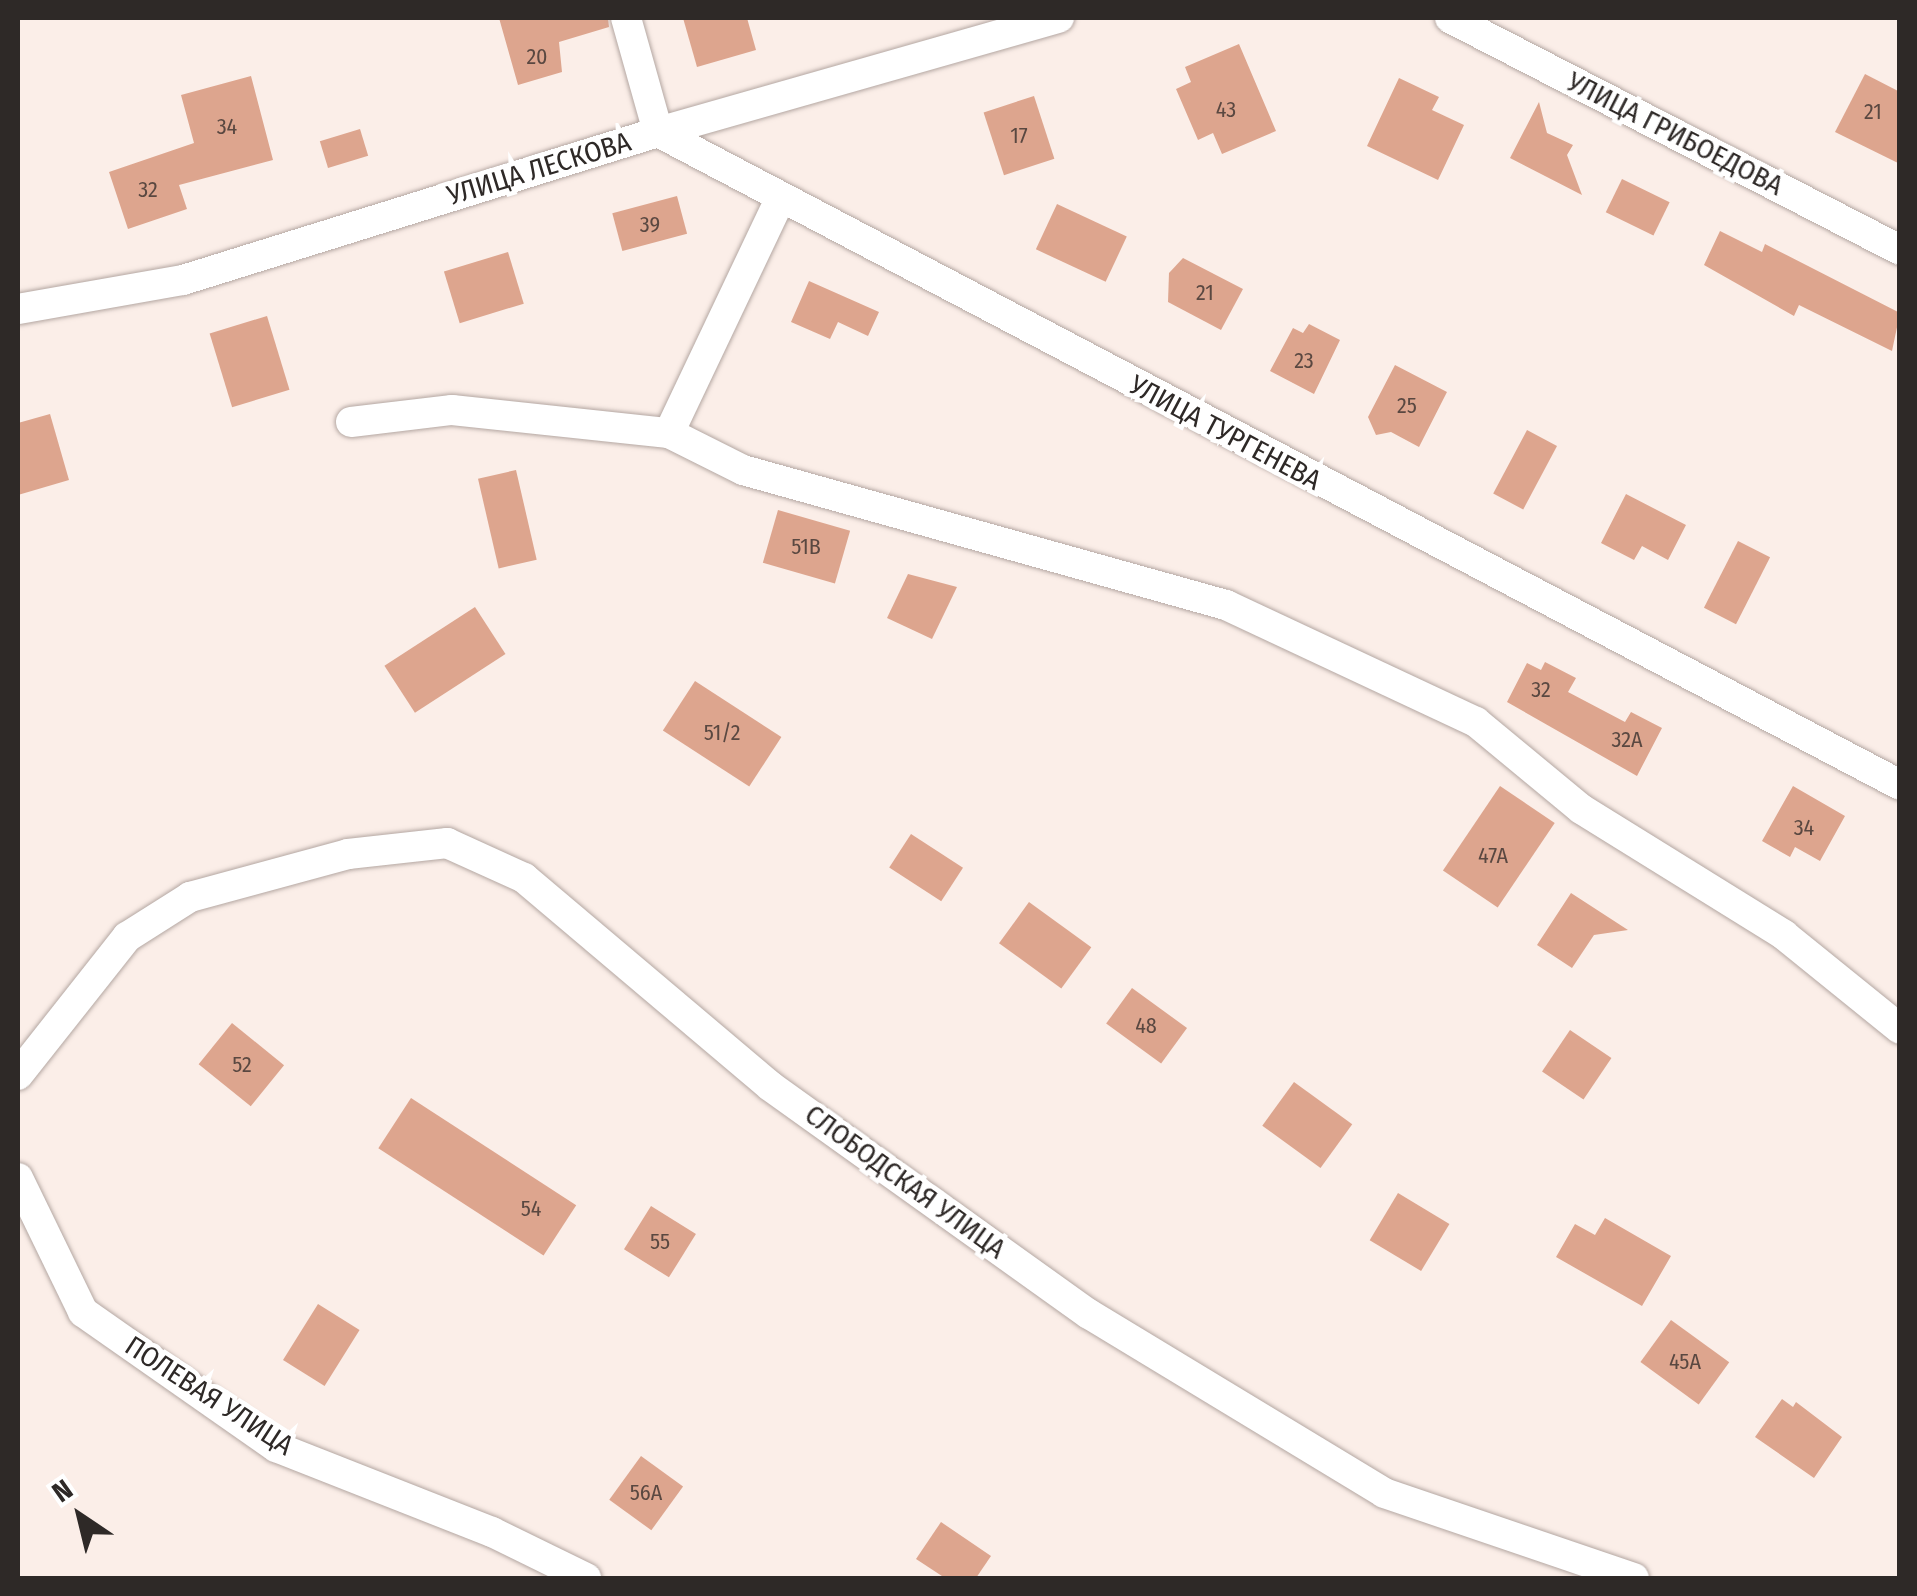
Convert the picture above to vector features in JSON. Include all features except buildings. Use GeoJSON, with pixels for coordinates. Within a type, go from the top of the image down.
{"type":"FeatureCollection","features":[{"type":"Feature","properties":{"kind":"street"},"geometry":{"type":"LineString","coordinates":[[626,18],[658,132]]}},
{"type":"Feature","properties":{"kind":"street","name":"УЛИЦА ЛЕСКОВА"},"geometry":{"type":"LineString","coordinates":[[18,309],[184,280],[658,132],[1059,18]]}},
{"type":"Feature","properties":{"kind":"street","name":"УЛИЦА ГРИБОЕДОВА"},"geometry":{"type":"LineString","coordinates":[[1450,18],[1900,250]]}},
{"type":"Feature","properties":{"kind":"street","name":"УЛИЦА ТУРГЕНЕВА"},"geometry":{"type":"LineString","coordinates":[[658,132],[779,201],[1900,785]]}},
{"type":"Feature","properties":{"kind":"street"},"geometry":{"type":"LineString","coordinates":[[670,433],[779,201]]}},
{"type":"Feature","properties":{"kind":"street"},"geometry":{"type":"LineString","coordinates":[[351,422],[452,410],[670,433],[743,470],[1226,605],[1476,722],[1580,809],[1784,935],[1900,1029]]}},
{"type":"Feature","properties":{"kind":"street","name":"СЛОБОДСКАЯ УЛИЦА"},"geometry":{"type":"LineString","coordinates":[[18,1075],[126,937],[190,898],[348,854],[447,843],[524,878],[770,1086],[1089,1314],[1384,1493],[1634,1578]]}},
{"type":"Feature","properties":{"kind":"street","name":"ПОЛЕВАЯ УЛИЦА"},"geometry":{"type":"LineString","coordinates":[[18,1178],[83,1312],[276,1448],[492,1532],[586,1578]]}}]}
